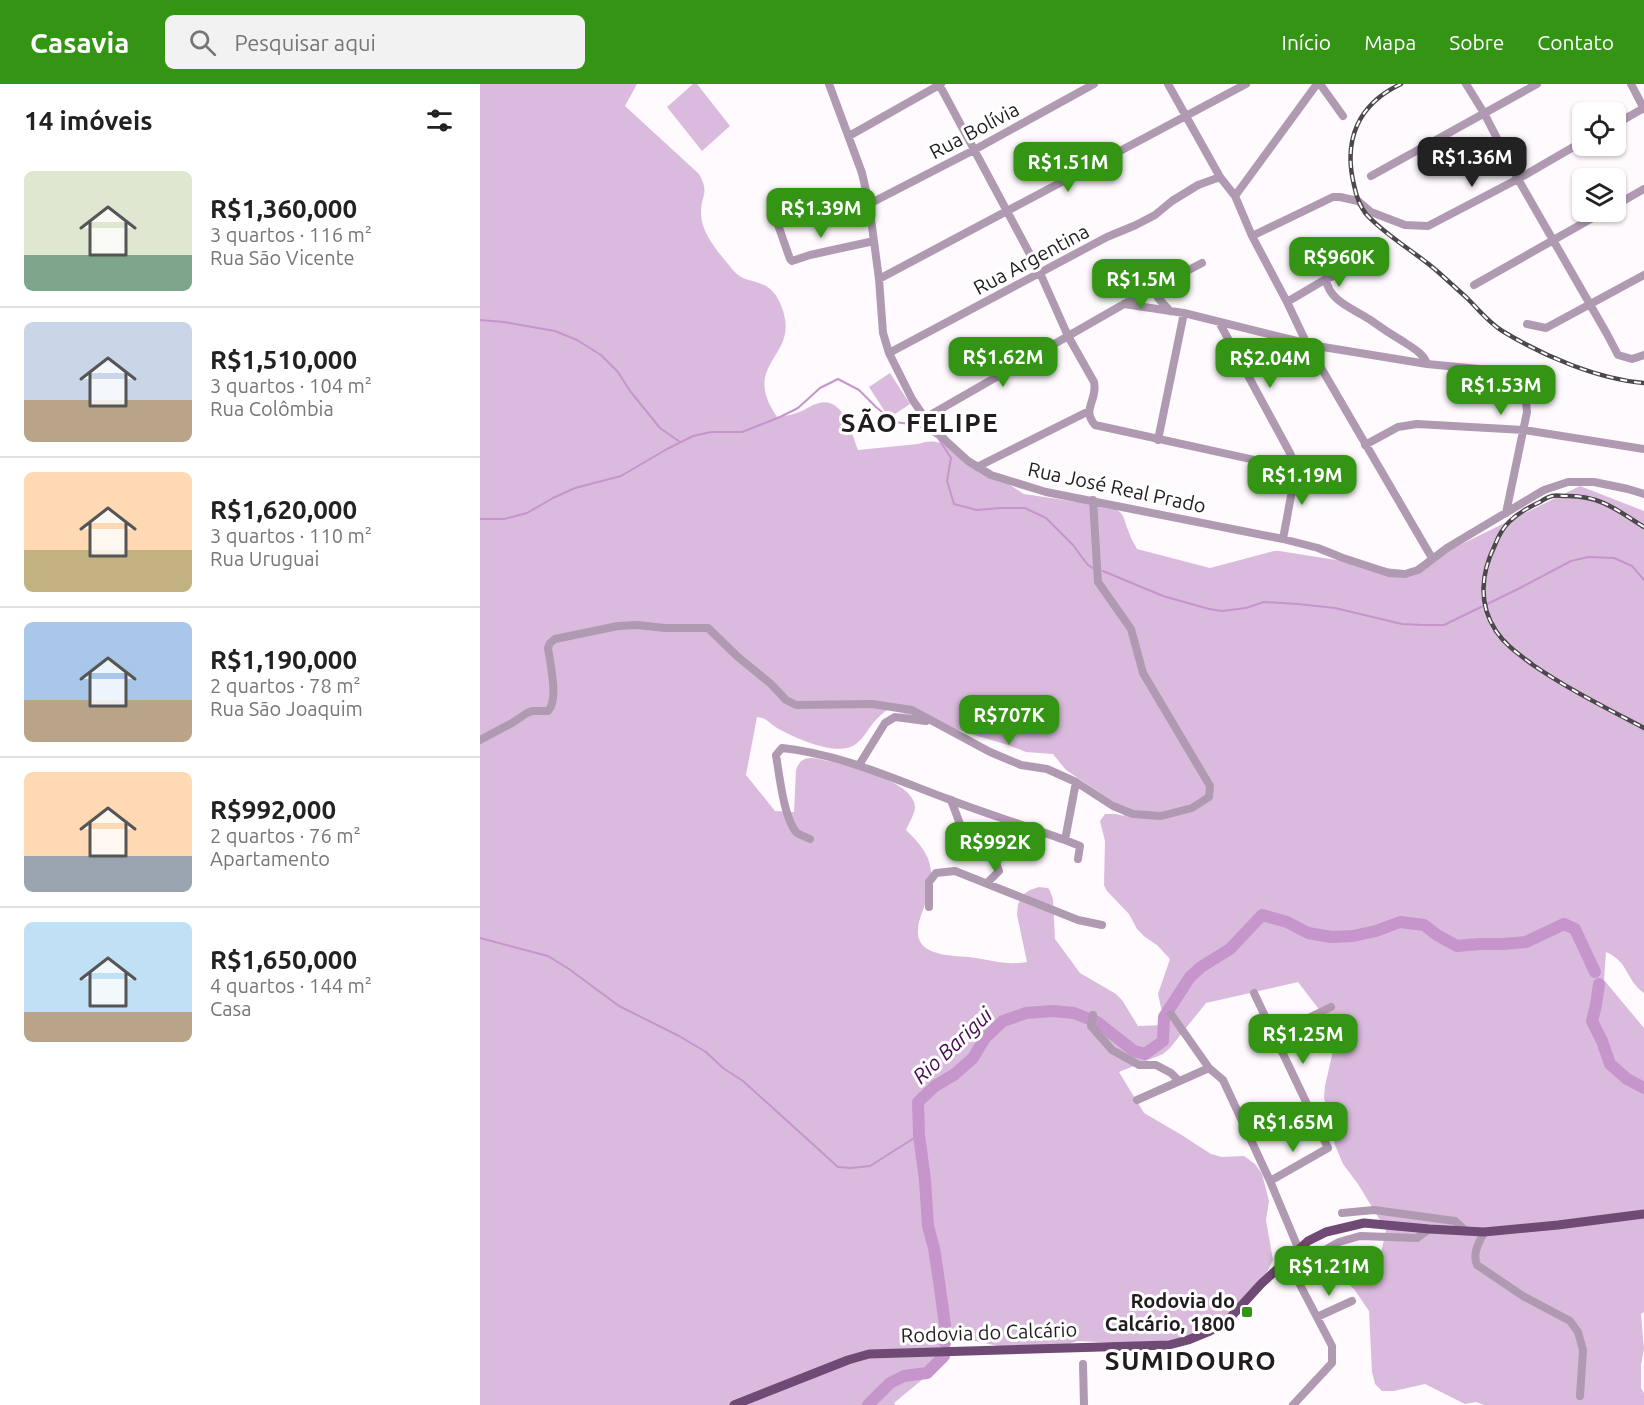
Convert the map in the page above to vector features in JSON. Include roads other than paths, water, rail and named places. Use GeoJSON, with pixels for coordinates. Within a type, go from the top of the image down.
{"type":"FeatureCollection","features":[{"type":"Feature","properties":{"kind":"main road","name":"Rodovia do Calcário"},"geometry":{"type":"LineString","coordinates":[[734,1405],[848,1360],[869,1354],[1169,1345],[1188,1340],[1210,1331],[1229,1319],[1261,1284],[1308,1242],[1326,1232],[1364,1223],[1484,1232],[1558,1226],[1644,1214]]}},
{"type":"Feature","properties":{"kind":"street","name":"Rua José Real Prado"},"geometry":{"type":"LineString","coordinates":[[829,84],[862,173],[869,204],[879,279],[883,333],[890,353],[912,399],[925,418],[961,454],[991,475],[1046,492],[1283,539],[1318,548],[1389,573],[1418,570],[1432,558],[1544,490],[1568,482],[1594,482],[1644,494]]}},
{"type":"Feature","properties":{"kind":"street"},"geometry":{"type":"LineString","coordinates":[[849,136],[940,84],[1040,273],[1068,336],[1094,382],[1095,390],[1089,418],[1095,425],[1296,469]]}},
{"type":"Feature","properties":{"kind":"street","name":"Rua Bolívia"},"geometry":{"type":"LineString","coordinates":[[869,204],[1094,84]]}},
{"type":"Feature","properties":{"kind":"street"},"geometry":{"type":"LineString","coordinates":[[1168,84],[1220,177],[1235,196],[1252,236],[1306,342],[1432,558]]}},
{"type":"Feature","properties":{"kind":"street"},"geometry":{"type":"LineString","coordinates":[[879,279],[1246,84]]}},
{"type":"Feature","properties":{"kind":"street"},"geometry":{"type":"LineString","coordinates":[[1235,196],[1318,84],[1343,116]]}},
{"type":"Feature","properties":{"kind":"street"},"geometry":{"type":"LineString","coordinates":[[1466,84],[1484,112],[1518,179],[1618,355],[1632,359],[1644,355]]}},
{"type":"Feature","properties":{"kind":"street"},"geometry":{"type":"LineString","coordinates":[[1371,176],[1537,84]]}},
{"type":"Feature","properties":{"kind":"street"},"geometry":{"type":"LineString","coordinates":[[1626,118],[1644,108],[1631,84]]}},
{"type":"Feature","properties":{"kind":"street"},"geometry":{"type":"LineString","coordinates":[[1252,236],[1333,197],[1358,201],[1371,212],[1405,225],[1428,226],[1572,148]]}},
{"type":"Feature","properties":{"kind":"street","name":"Rua Argentina"},"geometry":{"type":"LineString","coordinates":[[890,353],[1107,237],[1155,215],[1172,201],[1220,177]]}},
{"type":"Feature","properties":{"kind":"street"},"geometry":{"type":"LineString","coordinates":[[1626,199],[1644,189]]}},
{"type":"Feature","properties":{"kind":"street"},"geometry":{"type":"LineString","coordinates":[[777,222],[792,261],[874,241]]}},
{"type":"Feature","properties":{"kind":"street"},"geometry":{"type":"LineString","coordinates":[[1474,285],[1586,222]]}},
{"type":"Feature","properties":{"kind":"street"},"geometry":{"type":"LineString","coordinates":[[1287,302],[1326,279],[1384,257]]}},
{"type":"Feature","properties":{"kind":"street"},"geometry":{"type":"LineString","coordinates":[[925,418],[1124,304],[1202,263]]}},
{"type":"Feature","properties":{"kind":"street"},"geometry":{"type":"LineString","coordinates":[[1527,324],[1546,328],[1644,275]]}},
{"type":"Feature","properties":{"kind":"street"},"geometry":{"type":"LineString","coordinates":[[1326,279],[1328,287],[1343,305],[1366,317],[1414,349],[1422,355],[1426,364]]}},
{"type":"Feature","properties":{"kind":"street"},"geometry":{"type":"LineString","coordinates":[[1156,288],[1158,298],[1170,311]]}},
{"type":"Feature","properties":{"kind":"street"},"geometry":{"type":"LineString","coordinates":[[1124,304],[1184,313],[1317,346],[1426,364],[1510,372],[1522,381],[1527,412],[1506,513]]}},
{"type":"Feature","properties":{"kind":"street"},"geometry":{"type":"LineString","coordinates":[[1158,440],[1184,313]]}},
{"type":"Feature","properties":{"kind":"street"},"geometry":{"type":"LineString","coordinates":[[1219,322],[1290,453],[1296,469],[1283,539]]}},
{"type":"Feature","properties":{"kind":"street"},"geometry":{"type":"LineString","coordinates":[[977,467],[1089,411]]}},
{"type":"Feature","properties":{"kind":"street"},"geometry":{"type":"LineString","coordinates":[[1365,445],[1398,427],[1417,424],[1524,430],[1644,449]]}},
{"type":"Feature","properties":{"kind":"street"},"geometry":{"type":"LineString","coordinates":[[480,740],[527,713],[549,711],[552,708],[553,687],[548,648],[555,639],[608,628],[637,625],[665,628],[699,627],[708,628],[786,700],[796,705],[872,704],[912,710],[1000,756],[1021,765],[1047,769],[1076,782],[1113,806],[1133,814],[1161,816],[1192,808],[1209,797],[1210,786],[1143,673],[1131,629],[1098,582],[1094,500]]}},
{"type":"Feature","properties":{"kind":"street"},"geometry":{"type":"LineString","coordinates":[[859,765],[885,723],[895,717],[934,722]]}},
{"type":"Feature","properties":{"kind":"street"},"geometry":{"type":"LineString","coordinates":[[810,839],[797,833],[782,796],[776,755],[782,748],[806,750],[859,765],[1065,840],[1080,846],[1078,859]]}},
{"type":"Feature","properties":{"kind":"street"},"geometry":{"type":"LineString","coordinates":[[1065,840],[1076,782]]}},
{"type":"Feature","properties":{"kind":"street"},"geometry":{"type":"LineString","coordinates":[[951,800],[960,824],[970,839],[980,851],[994,858],[999,871],[987,883]]}},
{"type":"Feature","properties":{"kind":"street"},"geometry":{"type":"LineString","coordinates":[[929,906],[929,882],[936,873],[955,871],[1078,920],[1102,925]]}},
{"type":"Feature","properties":{"kind":"street"},"geometry":{"type":"LineString","coordinates":[[1254,993],[1328,1148],[1270,1180]]}},
{"type":"Feature","properties":{"kind":"street"},"geometry":{"type":"LineString","coordinates":[[1274,1035],[1331,1007]]}},
{"type":"Feature","properties":{"kind":"street"},"geometry":{"type":"LineString","coordinates":[[1171,1014],[1209,1068],[1223,1080],[1270,1180],[1299,1250]]}},
{"type":"Feature","properties":{"kind":"street"},"geometry":{"type":"LineString","coordinates":[[1093,1015],[1091,1026],[1112,1050],[1139,1065],[1156,1065],[1171,1073],[1179,1081]]}},
{"type":"Feature","properties":{"kind":"street"},"geometry":{"type":"LineString","coordinates":[[1137,1100],[1209,1068]]}},
{"type":"Feature","properties":{"kind":"street"},"geometry":{"type":"LineString","coordinates":[[1342,1213],[1374,1210],[1455,1221],[1466,1231]]}},
{"type":"Feature","properties":{"kind":"street"},"geometry":{"type":"LineString","coordinates":[[1293,1405],[1332,1363],[1332,1346],[1297,1279],[1298,1271],[1318,1254],[1339,1242],[1360,1236],[1416,1238],[1429,1229]]}},
{"type":"Feature","properties":{"kind":"street"},"geometry":{"type":"LineString","coordinates":[[1484,1232],[1475,1253],[1477,1265],[1523,1296],[1570,1321],[1578,1332],[1583,1350],[1580,1396]]}},
{"type":"Feature","properties":{"kind":"street"},"geometry":{"type":"LineString","coordinates":[[1317,1317],[1352,1301]]}},
{"type":"Feature","properties":{"kind":"street"},"geometry":{"type":"LineString","coordinates":[[1083,1364],[1084,1405]]}},
{"type":"Feature","properties":{"kind":"waterway"},"geometry":{"type":"LineString","coordinates":[[480,320],[555,331],[577,340],[601,355],[618,372],[630,391],[660,428],[680,442]]}},
{"type":"Feature","properties":{"kind":"waterway"},"geometry":{"type":"LineString","coordinates":[[480,519],[504,519],[527,513],[575,488],[621,476],[693,436],[711,432],[742,432],[798,408],[820,388],[838,379],[859,390],[894,422],[918,425],[938,438],[951,458],[947,481],[954,504],[977,510],[1025,508],[1046,518],[1095,570]]}},
{"type":"Feature","properties":{"kind":"waterway"},"geometry":{"type":"LineString","coordinates":[[1103,571],[1163,596],[1209,609],[1222,611],[1246,608],[1264,602],[1298,604],[1335,608],[1402,624],[1423,625],[1444,625],[1571,561],[1588,557],[1614,558],[1632,566],[1644,580]]}},
{"type":"Feature","properties":{"kind":"waterway","name":"Rio Barigui"},"geometry":{"type":"LineString","coordinates":[[945,1343],[945,1325],[938,1274],[928,1226],[918,1102],[935,1086],[955,1074],[973,1058],[985,1038],[1003,1021],[1026,1013],[1053,1011],[1074,1013],[1097,1022],[1134,1051],[1145,1054],[1163,1041],[1164,1017],[1190,977],[1201,967],[1230,949],[1262,915],[1287,922],[1308,933],[1331,937],[1353,936],[1400,922],[1424,925],[1457,946],[1526,942],[1564,924],[1575,929],[1595,972]]}},
{"type":"Feature","properties":{"kind":"waterway"},"geometry":{"type":"LineString","coordinates":[[480,938],[548,956],[619,1006],[706,1052],[723,1068],[743,1081],[838,1167],[870,1166],[919,1135]]}},
{"type":"Feature","properties":{"kind":"waterway","name":"Rio Barigui"},"geometry":{"type":"LineString","coordinates":[[1599,984],[1592,1021],[1610,1064],[1627,1079],[1644,1088]]}},
{"type":"Feature","properties":{"kind":"waterway","name":"Rio Barigui"},"geometry":{"type":"LineString","coordinates":[[868,1405],[890,1383],[904,1376],[927,1373],[944,1356]]}},
{"type":"Feature","properties":{"kind":"railway"},"geometry":{"type":"LineString","coordinates":[[1401,84],[1386,92],[1364,113],[1353,139],[1351,169],[1357,196],[1366,214],[1437,271],[1499,329],[1536,350],[1571,365],[1608,377],[1644,383]]}},
{"type":"Feature","properties":{"kind":"railway"},"geometry":{"type":"LineString","coordinates":[[1644,527],[1616,509],[1598,501],[1578,496],[1550,496],[1520,513],[1505,527],[1490,556],[1483,588],[1490,621],[1513,650],[1560,682],[1644,728]]}},
{"type":"Feature","properties":{"kind":"place","name":"Rodovia do Calcário, 1800"},"geometry":{"type":"Point","coordinates":[1247,1312]}},
{"type":"Feature","properties":{"kind":"district","name":"SÃO FELIPE"},"geometry":{"type":"Point","coordinates":[920,422]}},
{"type":"Feature","properties":{"kind":"district","name":"SUMIDOURO"},"geometry":{"type":"Point","coordinates":[1191,1360]}}]}
